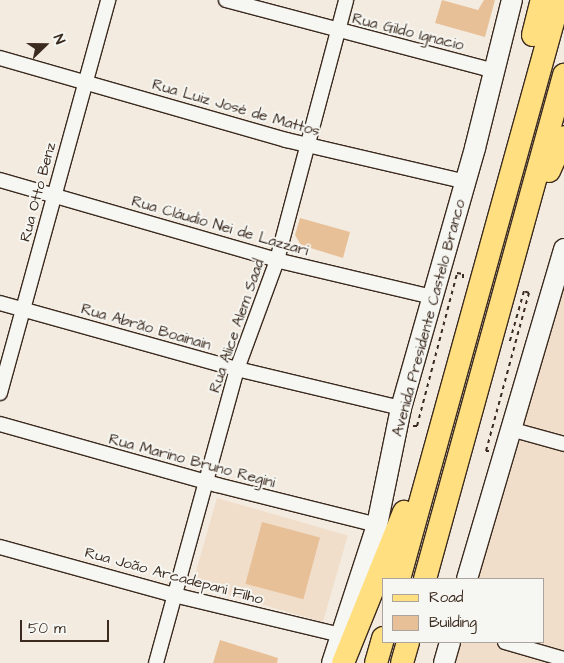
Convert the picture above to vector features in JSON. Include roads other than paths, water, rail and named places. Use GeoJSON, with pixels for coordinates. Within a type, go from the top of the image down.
{"type":"FeatureCollection","features":[{"type":"Feature","properties":{"kind":"main road","name":"Avenida Presidente Castelo Branco"},"geometry":{"type":"LineString","coordinates":[[332,663],[377,525],[402,408],[466,182],[512,0]]}},
{"type":"Feature","properties":{"kind":"main road"},"geometry":{"type":"LineString","coordinates":[[489,252],[513,120],[542,0]]}},
{"type":"Feature","properties":{"kind":"main road"},"geometry":{"type":"LineString","coordinates":[[399,578],[559,0]]}},
{"type":"Feature","properties":{"kind":"main road"},"geometry":{"type":"LineString","coordinates":[[426,578],[564,75]]}},
{"type":"Feature","properties":{"kind":"main road"},"geometry":{"type":"LineString","coordinates":[[521,231],[564,137]]}},
{"type":"Feature","properties":{"kind":"main road"},"geometry":{"type":"LineString","coordinates":[[467,578],[502,454],[564,249]]}},
{"type":"Feature","properties":{"kind":"main road"},"geometry":{"type":"LineString","coordinates":[[343,663],[404,513],[433,453]]}},
{"type":"Feature","properties":{"kind":"main road"},"geometry":{"type":"LineString","coordinates":[[432,578],[443,522]]}},
{"type":"Feature","properties":{"kind":"main road"},"geometry":{"type":"LineString","coordinates":[[376,663],[382,642]]}},
{"type":"Feature","properties":{"kind":"main road"},"geometry":{"type":"LineString","coordinates":[[402,663],[408,643]]}},
{"type":"Feature","properties":{"kind":"main road"},"geometry":{"type":"LineString","coordinates":[[416,663],[420,643]]}},
{"type":"Feature","properties":{"kind":"main road"},"geometry":{"type":"LineString","coordinates":[[444,663],[450,643]]}},
{"type":"Feature","properties":{"kind":"street","name":"Rua Otto Benz"},"geometry":{"type":"LineString","coordinates":[[0,393],[108,0]]}},
{"type":"Feature","properties":{"kind":"street","name":"Rua Gildo Ignacio"},"geometry":{"type":"LineString","coordinates":[[226,0],[495,71]]}},
{"type":"Feature","properties":{"kind":"street","name":"Rua Alice Alem Saad"},"geometry":{"type":"LineString","coordinates":[[156,663],[237,369],[277,260],[346,0]]}},
{"type":"Feature","properties":{"kind":"street","name":"Rua Luiz José de Mattos"},"geometry":{"type":"LineString","coordinates":[[0,58],[308,145],[466,182]]}},
{"type":"Feature","properties":{"kind":"street","name":"Rua Cláudio Nei de Lazzari"},"geometry":{"type":"LineString","coordinates":[[0,180],[277,260],[432,297]]}},
{"type":"Feature","properties":{"kind":"street","name":"Rua Abrão Boainain"},"geometry":{"type":"LineString","coordinates":[[0,303],[237,369],[402,408]]}},
{"type":"Feature","properties":{"kind":"street","name":"Rua Marino Bruno Regini"},"geometry":{"type":"LineString","coordinates":[[0,424],[205,482],[377,525]]}},
{"type":"Feature","properties":{"kind":"street"},"geometry":{"type":"LineString","coordinates":[[510,429],[564,444]]}},
{"type":"Feature","properties":{"kind":"street","name":"Rua João Arcadepani Filho"},"geometry":{"type":"LineString","coordinates":[[0,547],[174,595],[340,635]]}},
{"type":"Feature","properties":{"kind":"street"},"geometry":{"type":"LineString","coordinates":[[508,643],[564,659]]}}]}
